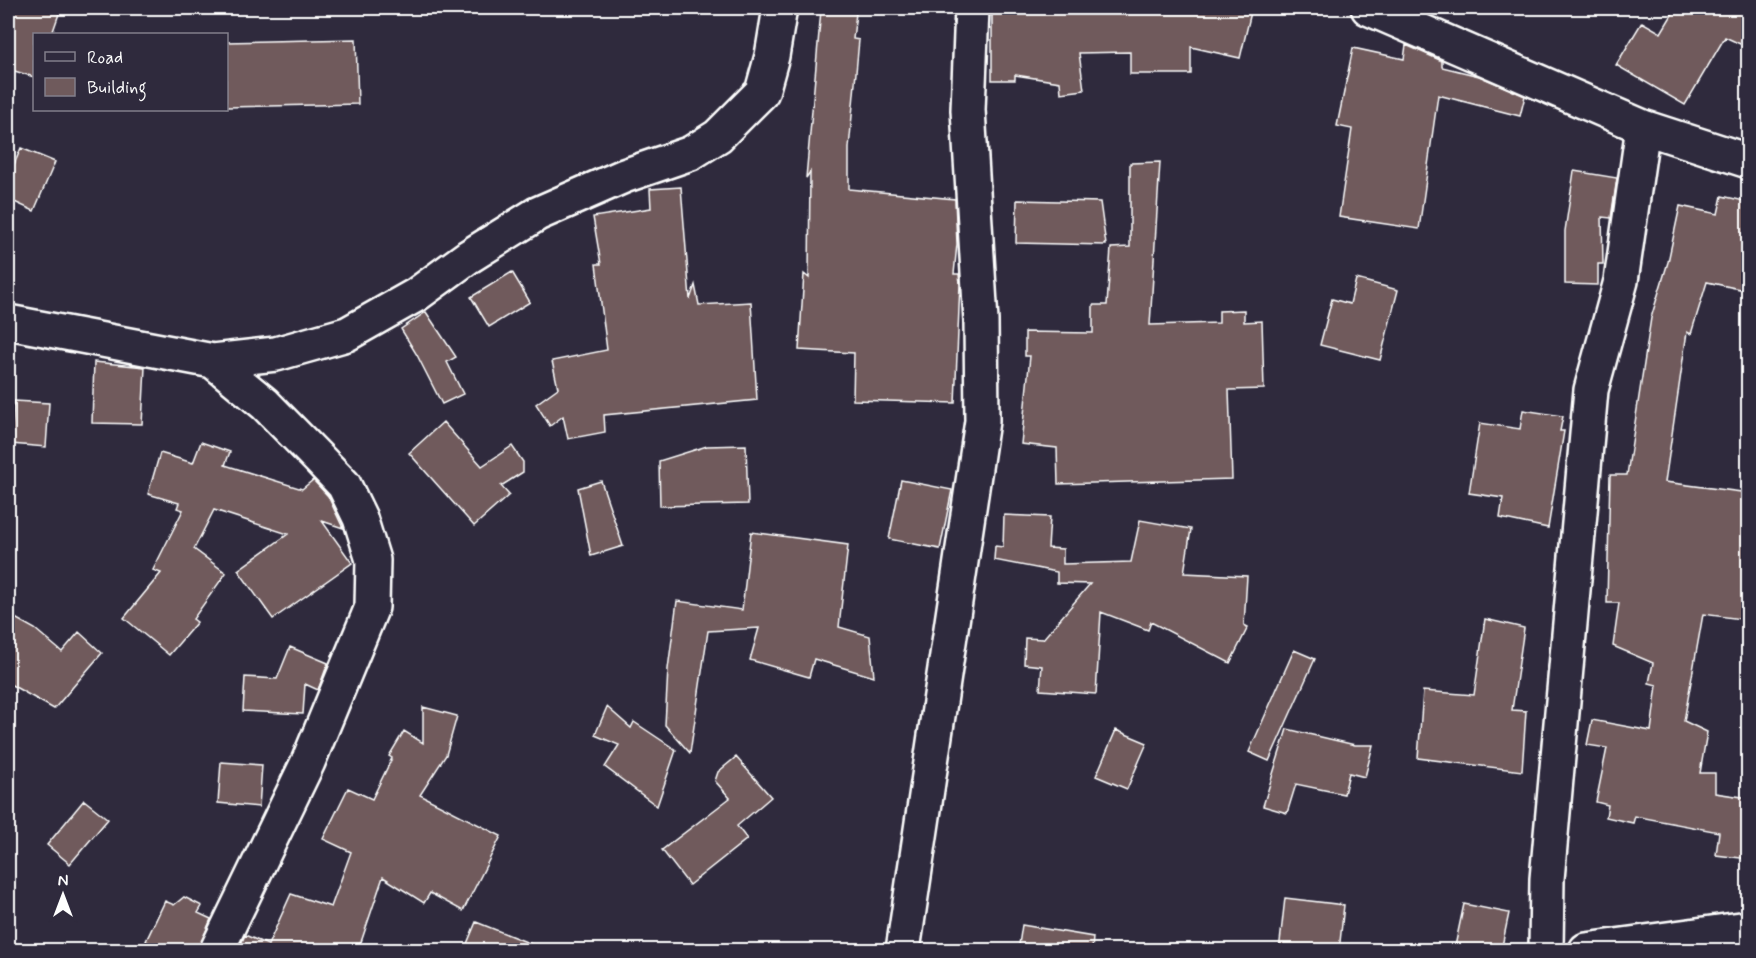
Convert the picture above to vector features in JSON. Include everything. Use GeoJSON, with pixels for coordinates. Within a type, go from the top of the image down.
{"type":"FeatureCollection","features":[{"type":"Feature","properties":{"kind":"street"},"geometry":{"type":"LineString","coordinates":[[8,322],[213,361],[276,354],[347,334],[416,295],[468,256],[537,214],[700,147],[718,136],[762,92],[772,56],[780,8]]}},
{"type":"Feature","properties":{"kind":"street"},"geometry":{"type":"LineString","coordinates":[[903,951],[982,421],[981,321],[968,110],[972,8]]}},
{"type":"Feature","properties":{"kind":"street"},"geometry":{"type":"LineString","coordinates":[[1368,8],[1643,127],[1749,160]]}},
{"type":"Feature","properties":{"kind":"street"},"geometry":{"type":"LineString","coordinates":[[1546,951],[1548,867],[1591,390],[1621,281],[1643,127]]}},
{"type":"Feature","properties":{"kind":"street"},"geometry":{"type":"LineString","coordinates":[[213,361],[265,404],[344,485],[360,518],[373,560],[372,607],[344,679],[308,762],[217,951]]}},
{"type":"Feature","properties":{"kind":"street"},"geometry":{"type":"LineString","coordinates":[[1586,951],[1749,928]]}},
{"type":"Feature","properties":{"kind":"building"},"geometry":{"type":"Polygon","coordinates":[[[13,8],[61,8],[52,33],[33,33],[33,77],[8,69],[8,30],[13,8]]]}},
{"type":"Feature","properties":{"kind":"building"},"geometry":{"type":"Polygon","coordinates":[[[992,8],[1252,8],[1240,58],[1191,47],[1191,74],[1130,74],[1130,52],[1079,53],[1084,90],[1061,93],[1060,82],[1015,75],[1015,80],[992,80],[992,8]]]}},
{"type":"Feature","properties":{"kind":"building"},"geometry":{"type":"Polygon","coordinates":[[[1676,8],[1749,8],[1749,48],[1725,37],[1685,105],[1616,65],[1642,22],[1661,33],[1676,8]]]}},
{"type":"Feature","properties":{"kind":"building"},"geometry":{"type":"Polygon","coordinates":[[[821,10],[856,13],[853,39],[859,40],[849,148],[849,189],[955,199],[957,244],[954,274],[959,274],[960,284],[955,403],[853,400],[854,353],[799,350],[804,274],[809,278],[810,172],[806,178],[821,10]]]}},
{"type":"Feature","properties":{"kind":"building"},"geometry":{"type":"Polygon","coordinates":[[[356,39],[358,104],[228,107],[228,42],[356,39]]]}},
{"type":"Feature","properties":{"kind":"building"},"geometry":{"type":"Polygon","coordinates":[[[1406,45],[1442,61],[1442,67],[1479,76],[1525,96],[1520,116],[1438,95],[1419,229],[1339,217],[1352,129],[1337,126],[1353,48],[1404,59],[1406,45]]]}},
{"type":"Feature","properties":{"kind":"building"},"geometry":{"type":"Polygon","coordinates":[[[21,148],[55,162],[34,211],[8,199],[8,179],[21,148]]]}},
{"type":"Feature","properties":{"kind":"building"},"geometry":{"type":"Polygon","coordinates":[[[1160,162],[1150,325],[1219,323],[1219,311],[1244,310],[1244,322],[1262,321],[1264,389],[1229,390],[1232,479],[1058,484],[1057,448],[1021,444],[1030,356],[1025,356],[1025,332],[1093,333],[1093,305],[1107,305],[1111,248],[1130,247],[1130,163],[1160,162]]]}},
{"type":"Feature","properties":{"kind":"building"},"geometry":{"type":"Polygon","coordinates":[[[1574,171],[1617,178],[1611,218],[1602,217],[1603,264],[1598,264],[1598,285],[1565,284],[1565,231],[1574,171]]]}},
{"type":"Feature","properties":{"kind":"building"},"geometry":{"type":"Polygon","coordinates":[[[681,187],[690,299],[695,285],[699,305],[751,302],[757,400],[604,415],[605,432],[568,439],[563,416],[550,426],[536,404],[558,388],[552,361],[607,350],[596,264],[601,264],[593,217],[651,208],[650,189],[681,187]]]}},
{"type":"Feature","properties":{"kind":"building"},"geometry":{"type":"Polygon","coordinates":[[[1722,196],[1749,202],[1749,291],[1707,282],[1691,334],[1687,332],[1665,482],[1749,493],[1749,620],[1703,614],[1684,721],[1707,732],[1700,773],[1715,773],[1715,793],[1749,798],[1749,859],[1716,855],[1719,832],[1635,816],[1633,823],[1606,817],[1608,805],[1596,802],[1607,748],[1587,745],[1592,720],[1651,731],[1657,685],[1649,683],[1653,663],[1613,646],[1619,603],[1607,603],[1610,475],[1627,475],[1651,318],[1668,262],[1680,206],[1718,214],[1722,196]]]}},
{"type":"Feature","properties":{"kind":"building"},"geometry":{"type":"Polygon","coordinates":[[[1017,200],[1100,202],[1106,245],[1016,243],[1017,200]]]}},
{"type":"Feature","properties":{"kind":"building"},"geometry":{"type":"Polygon","coordinates":[[[512,272],[530,302],[489,327],[471,297],[512,272]]]}},
{"type":"Feature","properties":{"kind":"building"},"geometry":{"type":"Polygon","coordinates":[[[1356,279],[1398,290],[1380,360],[1320,345],[1332,299],[1350,304],[1356,279]]]}},
{"type":"Feature","properties":{"kind":"building"},"geometry":{"type":"Polygon","coordinates":[[[426,312],[456,357],[447,362],[463,394],[442,404],[401,329],[426,312]]]}},
{"type":"Feature","properties":{"kind":"building"},"geometry":{"type":"Polygon","coordinates":[[[94,362],[145,367],[142,424],[92,423],[94,362]]]}},
{"type":"Feature","properties":{"kind":"building"},"geometry":{"type":"Polygon","coordinates":[[[14,401],[49,403],[46,447],[11,444],[14,401]]]}},
{"type":"Feature","properties":{"kind":"building"},"geometry":{"type":"Polygon","coordinates":[[[1523,410],[1563,416],[1560,431],[1564,431],[1548,528],[1500,518],[1503,498],[1469,493],[1480,423],[1520,429],[1523,410]]]}},
{"type":"Feature","properties":{"kind":"building"},"geometry":{"type":"Polygon","coordinates":[[[443,422],[482,466],[512,446],[523,462],[523,472],[501,486],[509,495],[474,526],[409,453],[443,422]]]}},
{"type":"Feature","properties":{"kind":"building"},"geometry":{"type":"Polygon","coordinates":[[[201,442],[230,452],[225,465],[302,489],[313,480],[328,496],[343,528],[322,521],[352,563],[273,619],[238,570],[288,534],[214,510],[194,549],[226,573],[193,619],[197,622],[169,655],[124,618],[161,573],[153,570],[183,510],[177,508],[179,503],[148,494],[160,453],[193,463],[201,442]]]}},
{"type":"Feature","properties":{"kind":"building"},"geometry":{"type":"Polygon","coordinates":[[[746,445],[748,504],[660,506],[659,461],[707,446],[746,445]]]}},
{"type":"Feature","properties":{"kind":"building"},"geometry":{"type":"Polygon","coordinates":[[[901,480],[952,490],[940,549],[889,539],[901,480]]]}},
{"type":"Feature","properties":{"kind":"building"},"geometry":{"type":"Polygon","coordinates":[[[601,481],[623,546],[591,556],[578,488],[601,481]]]}},
{"type":"Feature","properties":{"kind":"building"},"geometry":{"type":"Polygon","coordinates":[[[1004,515],[1050,517],[1048,548],[1063,549],[1063,564],[1131,562],[1140,520],[1191,529],[1184,573],[1247,576],[1244,625],[1248,627],[1230,663],[1151,622],[1148,630],[1101,612],[1096,694],[1040,690],[1042,666],[1024,664],[1025,638],[1043,639],[1090,584],[1057,583],[1057,572],[994,560],[995,546],[1003,547],[1004,515]]]}},
{"type":"Feature","properties":{"kind":"building"},"geometry":{"type":"Polygon","coordinates":[[[751,532],[848,545],[839,627],[870,636],[874,677],[814,659],[809,677],[750,660],[759,628],[708,631],[690,753],[665,725],[668,669],[677,601],[742,610],[751,532]]]}},
{"type":"Feature","properties":{"kind":"building"},"geometry":{"type":"Polygon","coordinates":[[[8,614],[35,629],[62,652],[79,632],[102,653],[54,709],[8,683],[8,614]]]}},
{"type":"Feature","properties":{"kind":"building"},"geometry":{"type":"Polygon","coordinates":[[[1485,619],[1524,628],[1512,710],[1526,711],[1522,771],[1418,758],[1423,691],[1474,695],[1485,619]]]}},
{"type":"Feature","properties":{"kind":"building"},"geometry":{"type":"Polygon","coordinates":[[[290,647],[328,663],[318,690],[305,684],[303,714],[243,711],[245,677],[277,679],[290,647]]]}},
{"type":"Feature","properties":{"kind":"building"},"geometry":{"type":"Polygon","coordinates":[[[1294,650],[1315,659],[1269,761],[1249,752],[1294,650]]]}},
{"type":"Feature","properties":{"kind":"building"},"geometry":{"type":"Polygon","coordinates":[[[423,707],[457,716],[446,755],[420,795],[501,836],[463,911],[430,893],[424,903],[383,877],[358,951],[238,951],[245,935],[268,945],[291,894],[331,907],[351,852],[323,839],[348,788],[372,799],[392,758],[389,756],[404,731],[423,743],[423,707]]]}},
{"type":"Feature","properties":{"kind":"building"},"geometry":{"type":"Polygon","coordinates":[[[607,707],[631,728],[634,722],[676,750],[657,806],[605,767],[619,745],[595,735],[607,707]]]}},
{"type":"Feature","properties":{"kind":"building"},"geometry":{"type":"Polygon","coordinates":[[[1287,729],[1355,745],[1373,745],[1365,777],[1349,773],[1344,794],[1296,784],[1287,813],[1263,806],[1287,729]]]}},
{"type":"Feature","properties":{"kind":"building"},"geometry":{"type":"Polygon","coordinates":[[[1116,730],[1147,743],[1127,789],[1096,776],[1116,730]]]}},
{"type":"Feature","properties":{"kind":"building"},"geometry":{"type":"Polygon","coordinates":[[[736,757],[771,797],[737,826],[747,839],[689,885],[662,850],[730,798],[715,781],[718,772],[736,757]]]}},
{"type":"Feature","properties":{"kind":"building"},"geometry":{"type":"Polygon","coordinates":[[[221,762],[262,765],[259,807],[218,803],[221,762]]]}},
{"type":"Feature","properties":{"kind":"building"},"geometry":{"type":"Polygon","coordinates":[[[84,800],[108,819],[70,864],[47,845],[84,800]]]}},
{"type":"Feature","properties":{"kind":"building"},"geometry":{"type":"Polygon","coordinates":[[[184,897],[202,906],[198,913],[211,919],[198,951],[165,951],[146,941],[165,901],[174,905],[184,897]]]}},
{"type":"Feature","properties":{"kind":"building"},"geometry":{"type":"Polygon","coordinates":[[[1285,898],[1344,905],[1339,951],[1279,951],[1285,898]]]}},
{"type":"Feature","properties":{"kind":"building"},"geometry":{"type":"Polygon","coordinates":[[[1464,904],[1509,913],[1501,951],[1454,951],[1464,904]]]}},
{"type":"Feature","properties":{"kind":"building"},"geometry":{"type":"Polygon","coordinates":[[[476,922],[544,949],[544,951],[464,951],[476,922]]]}},
{"type":"Feature","properties":{"kind":"building"},"geometry":{"type":"Polygon","coordinates":[[[1022,925],[1093,937],[1092,951],[1018,951],[1022,925]]]}}]}
